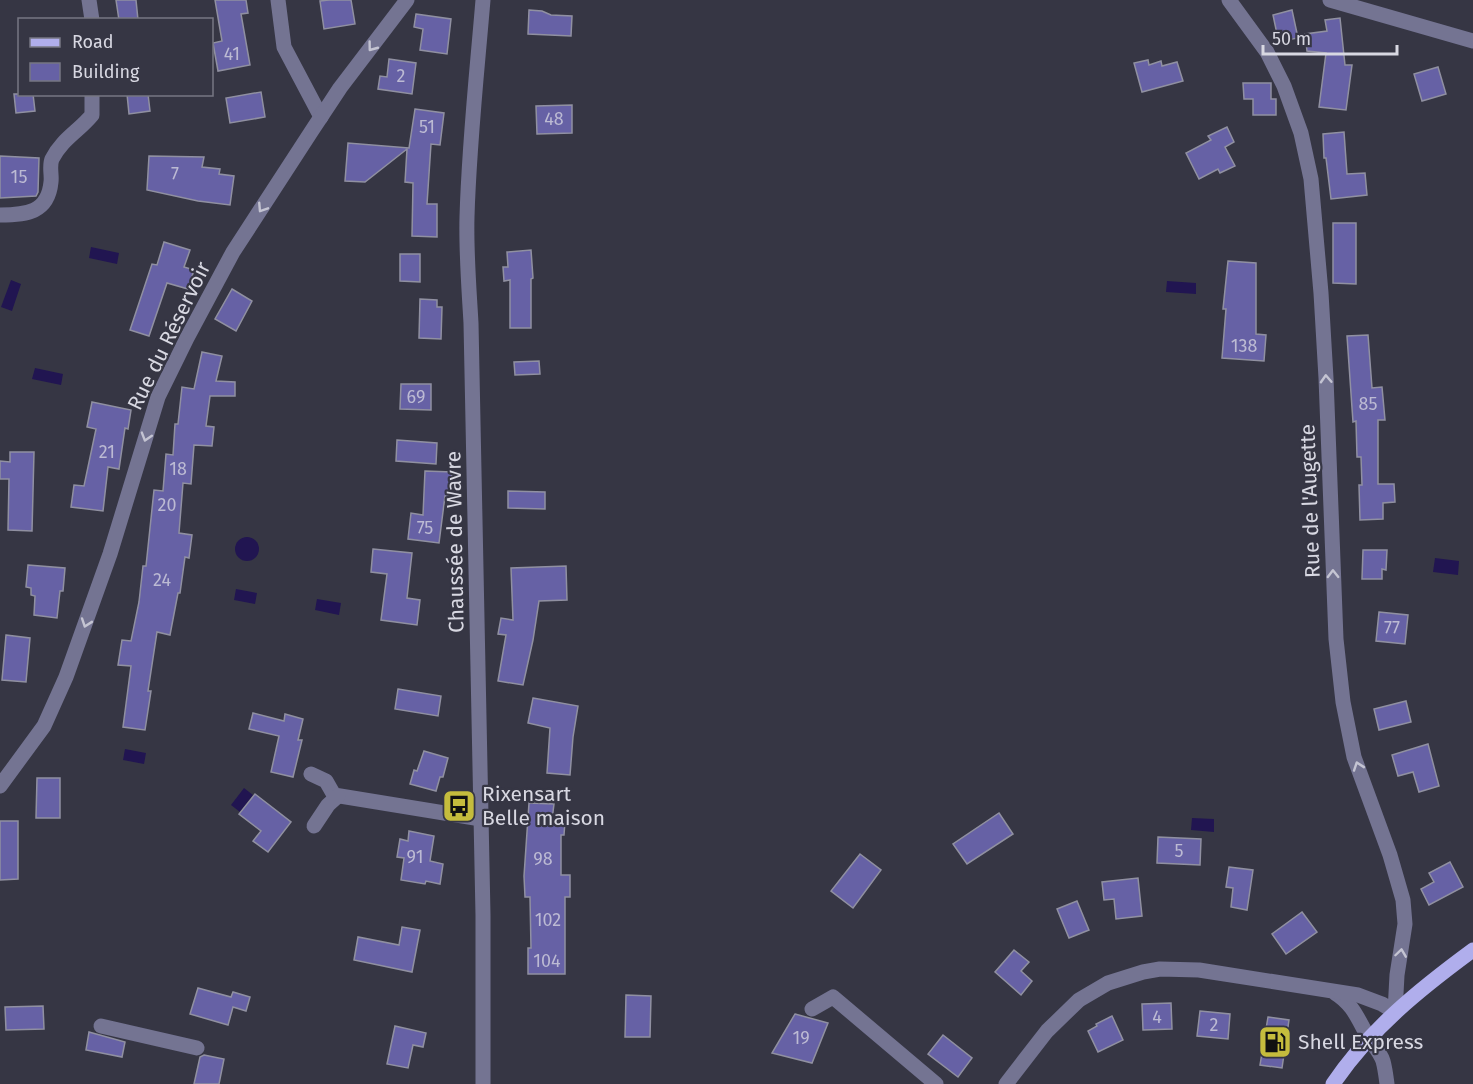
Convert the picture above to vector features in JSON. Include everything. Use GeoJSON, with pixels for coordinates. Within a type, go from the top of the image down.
{"type":"FeatureCollection","features":[{"type":"Feature","properties":{"kind":"main road"},"geometry":{"type":"LineString","coordinates":[[1333,1084],[1368,1038],[1395,1012],[1473,950]]}},
{"type":"Feature","properties":{"kind":"street"},"geometry":{"type":"LineString","coordinates":[[89,0],[92,18]]}},
{"type":"Feature","properties":{"kind":"street"},"geometry":{"type":"LineString","coordinates":[[278,0],[284,47],[321,117]]}},
{"type":"Feature","properties":{"kind":"street","name":"Rue du Réservoir"},"geometry":{"type":"LineString","coordinates":[[0,786],[44,726],[66,677],[114,543],[158,397],[233,252],[340,88],[407,0]]}},
{"type":"Feature","properties":{"kind":"street","name":"Chaussée de Wavre"},"geometry":{"type":"LineString","coordinates":[[483,0],[467,220],[472,347],[482,819],[483,1084]]}},
{"type":"Feature","properties":{"kind":"street","name":"Rue de l'Augette"},"geometry":{"type":"LineString","coordinates":[[1229,0],[1267,52],[1281,79],[1293,107],[1311,179],[1321,293],[1336,639],[1343,702],[1354,757],[1390,855],[1403,900],[1404,924],[1395,1012]]}},
{"type":"Feature","properties":{"kind":"street"},"geometry":{"type":"LineString","coordinates":[[1330,0],[1473,41]]}},
{"type":"Feature","properties":{"kind":"street"},"geometry":{"type":"LineString","coordinates":[[0,215],[36,211],[48,198],[51,161],[65,139],[84,126],[92,115],[92,96]]}},
{"type":"Feature","properties":{"kind":"street"},"geometry":{"type":"LineString","coordinates":[[311,774],[326,781],[334,795],[482,819]]}},
{"type":"Feature","properties":{"kind":"street"},"geometry":{"type":"LineString","coordinates":[[314,826],[338,795]]}},
{"type":"Feature","properties":{"kind":"street"},"geometry":{"type":"LineString","coordinates":[[1006,1084],[1047,1031],[1079,1000],[1108,983],[1143,972],[1160,969],[1199,970],[1332,991],[1370,999],[1395,1012]]}},
{"type":"Feature","properties":{"kind":"street"},"geometry":{"type":"LineString","coordinates":[[1332,991],[1342,997],[1355,1011],[1368,1038],[1383,1059],[1387,1084]]}},
{"type":"Feature","properties":{"kind":"street"},"geometry":{"type":"LineString","coordinates":[[812,1009],[833,997],[936,1084]]}},
{"type":"Feature","properties":{"kind":"street"},"geometry":{"type":"LineString","coordinates":[[101,1026],[197,1048]]}},
{"type":"Feature","properties":{"kind":"shaded area"},"geometry":{"type":"Polygon","coordinates":[[[91,247],[119,253],[117,264],[89,258],[91,247]]]}},
{"type":"Feature","properties":{"kind":"shaded area"},"geometry":{"type":"Polygon","coordinates":[[[11,280],[21,284],[12,311],[1,307],[11,280]]]}},
{"type":"Feature","properties":{"kind":"shaded area"},"geometry":{"type":"Polygon","coordinates":[[[1167,281],[1196,283],[1196,294],[1166,292],[1167,281]]]}},
{"type":"Feature","properties":{"kind":"shaded area"},"geometry":{"type":"Polygon","coordinates":[[[35,368],[63,374],[61,385],[32,379],[35,368]]]}},
{"type":"Feature","properties":{"kind":"shaded area"},"geometry":{"type":"Polygon","coordinates":[[[247,537],[252,538],[258,544],[258,554],[252,560],[247,561],[242,560],[236,554],[235,549],[236,544],[242,538],[247,537]]]}},
{"type":"Feature","properties":{"kind":"shaded area"},"geometry":{"type":"Polygon","coordinates":[[[1435,558],[1459,561],[1458,575],[1433,572],[1435,558]]]}},
{"type":"Feature","properties":{"kind":"shaded area"},"geometry":{"type":"Polygon","coordinates":[[[236,589],[257,593],[255,604],[234,600],[236,589]]]}},
{"type":"Feature","properties":{"kind":"shaded area"},"geometry":{"type":"Polygon","coordinates":[[[317,599],[341,603],[339,615],[315,610],[317,599]]]}},
{"type":"Feature","properties":{"kind":"shaded area"},"geometry":{"type":"Polygon","coordinates":[[[125,749],[146,753],[144,764],[123,760],[125,749]]]}},
{"type":"Feature","properties":{"kind":"shaded area"},"geometry":{"type":"Polygon","coordinates":[[[244,788],[253,795],[240,812],[231,805],[244,788]]]}},
{"type":"Feature","properties":{"kind":"shaded area"},"geometry":{"type":"Polygon","coordinates":[[[1192,818],[1214,819],[1214,832],[1191,830],[1192,818]]]}},
{"type":"Feature","properties":{"kind":"building"},"geometry":{"type":"Polygon","coordinates":[[[116,0],[136,0],[138,18],[119,18],[116,0]]]}},
{"type":"Feature","properties":{"kind":"building"},"geometry":{"type":"Polygon","coordinates":[[[215,0],[246,0],[248,13],[241,14],[250,65],[218,71],[213,43],[222,41],[215,0]]]}},
{"type":"Feature","properties":{"kind":"building"},"geometry":{"type":"Polygon","coordinates":[[[351,0],[355,24],[324,29],[320,1],[351,0]]]}},
{"type":"Feature","properties":{"kind":"building"},"geometry":{"type":"Polygon","coordinates":[[[529,10],[542,11],[551,15],[572,16],[571,36],[528,34],[529,10]]]}},
{"type":"Feature","properties":{"kind":"building"},"geometry":{"type":"Polygon","coordinates":[[[1292,10],[1298,38],[1282,41],[1280,33],[1277,34],[1273,15],[1292,10]]]}},
{"type":"Feature","properties":{"kind":"building"},"geometry":{"type":"Polygon","coordinates":[[[416,14],[451,19],[447,54],[420,50],[423,29],[414,27],[416,14]]]}},
{"type":"Feature","properties":{"kind":"building"},"geometry":{"type":"Polygon","coordinates":[[[1340,18],[1345,65],[1352,65],[1346,110],[1319,107],[1326,53],[1307,51],[1305,34],[1327,31],[1325,20],[1340,18]]]}},
{"type":"Feature","properties":{"kind":"building"},"geometry":{"type":"Polygon","coordinates":[[[389,59],[416,63],[412,94],[378,89],[380,76],[387,77],[389,59]]]}},
{"type":"Feature","properties":{"kind":"building"},"geometry":{"type":"Polygon","coordinates":[[[1148,60],[1149,65],[1161,61],[1162,66],[1177,62],[1183,81],[1142,92],[1134,63],[1148,60]]]}},
{"type":"Feature","properties":{"kind":"building"},"geometry":{"type":"Polygon","coordinates":[[[1438,67],[1446,94],[1422,101],[1414,74],[1438,67]]]}},
{"type":"Feature","properties":{"kind":"building"},"geometry":{"type":"Polygon","coordinates":[[[1243,83],[1271,83],[1271,99],[1276,99],[1276,115],[1253,115],[1253,99],[1244,99],[1243,83]]]}},
{"type":"Feature","properties":{"kind":"building"},"geometry":{"type":"Polygon","coordinates":[[[261,92],[265,117],[230,123],[226,98],[261,92]]]}},
{"type":"Feature","properties":{"kind":"building"},"geometry":{"type":"Polygon","coordinates":[[[14,94],[33,96],[35,111],[16,113],[14,94]]]}},
{"type":"Feature","properties":{"kind":"building"},"geometry":{"type":"Polygon","coordinates":[[[127,96],[148,96],[150,111],[129,114],[127,96]]]}},
{"type":"Feature","properties":{"kind":"building"},"geometry":{"type":"Polygon","coordinates":[[[572,105],[572,133],[537,134],[536,106],[572,105]]]}},
{"type":"Feature","properties":{"kind":"building"},"geometry":{"type":"Polygon","coordinates":[[[415,109],[444,113],[440,145],[431,144],[427,204],[437,204],[437,237],[412,236],[413,183],[405,182],[407,149],[365,182],[345,181],[348,143],[409,148],[415,109]]]}},
{"type":"Feature","properties":{"kind":"building"},"geometry":{"type":"Polygon","coordinates":[[[1227,127],[1234,142],[1225,147],[1235,166],[1220,173],[1218,169],[1199,179],[1186,153],[1211,140],[1208,136],[1227,127]]]}},
{"type":"Feature","properties":{"kind":"building"},"geometry":{"type":"Polygon","coordinates":[[[1344,132],[1347,174],[1365,173],[1367,195],[1331,199],[1326,158],[1324,158],[1323,134],[1344,132]]]}},
{"type":"Feature","properties":{"kind":"building"},"geometry":{"type":"Polygon","coordinates":[[[0,156],[39,158],[36,196],[0,198],[0,156]]]}},
{"type":"Feature","properties":{"kind":"building"},"geometry":{"type":"Polygon","coordinates":[[[149,156],[204,157],[202,167],[220,169],[219,174],[234,176],[230,205],[147,190],[149,156]]]}},
{"type":"Feature","properties":{"kind":"building"},"geometry":{"type":"Polygon","coordinates":[[[1333,223],[1356,223],[1356,284],[1333,283],[1333,223]]]}},
{"type":"Feature","properties":{"kind":"building"},"geometry":{"type":"Polygon","coordinates":[[[164,242],[190,250],[184,267],[194,270],[188,289],[167,283],[149,336],[130,330],[152,264],[157,265],[164,242]]]}},
{"type":"Feature","properties":{"kind":"building"},"geometry":{"type":"Polygon","coordinates":[[[531,250],[533,278],[531,279],[531,328],[510,328],[510,280],[504,281],[503,267],[508,267],[507,252],[531,250]]]}},
{"type":"Feature","properties":{"kind":"building"},"geometry":{"type":"Polygon","coordinates":[[[400,254],[420,254],[420,282],[400,281],[400,254]]]}},
{"type":"Feature","properties":{"kind":"building"},"geometry":{"type":"Polygon","coordinates":[[[1228,261],[1256,263],[1256,334],[1266,335],[1264,361],[1222,358],[1226,309],[1223,309],[1228,261]]]}},
{"type":"Feature","properties":{"kind":"building"},"geometry":{"type":"Polygon","coordinates":[[[232,289],[252,301],[236,331],[215,319],[232,289]]]}},
{"type":"Feature","properties":{"kind":"building"},"geometry":{"type":"Polygon","coordinates":[[[420,299],[437,300],[437,307],[442,307],[441,339],[419,338],[420,299]]]}},
{"type":"Feature","properties":{"kind":"building"},"geometry":{"type":"Polygon","coordinates":[[[1368,335],[1372,388],[1382,387],[1385,420],[1378,420],[1378,484],[1394,484],[1395,502],[1383,503],[1383,519],[1360,520],[1361,457],[1357,457],[1356,421],[1353,422],[1347,336],[1368,335]]]}},
{"type":"Feature","properties":{"kind":"building"},"geometry":{"type":"Polygon","coordinates":[[[202,352],[222,356],[216,381],[235,382],[235,396],[210,396],[206,426],[214,427],[212,446],[194,445],[191,484],[183,483],[179,533],[192,535],[189,558],[185,557],[180,593],[178,593],[170,635],[157,632],[145,730],[123,727],[131,666],[118,665],[122,640],[131,641],[143,566],[146,566],[154,490],[163,491],[166,454],[173,455],[175,424],[178,424],[182,387],[194,389],[202,352]]]}},
{"type":"Feature","properties":{"kind":"building"},"geometry":{"type":"Polygon","coordinates":[[[539,361],[540,374],[515,375],[514,362],[539,361]]]}},
{"type":"Feature","properties":{"kind":"building"},"geometry":{"type":"Polygon","coordinates":[[[401,384],[431,384],[431,410],[400,409],[401,384]]]}},
{"type":"Feature","properties":{"kind":"building"},"geometry":{"type":"Polygon","coordinates":[[[92,402],[131,410],[128,429],[125,428],[119,469],[108,467],[103,511],[71,507],[74,485],[84,486],[96,429],[87,427],[92,402]]]}},
{"type":"Feature","properties":{"kind":"building"},"geometry":{"type":"Polygon","coordinates":[[[397,440],[437,443],[436,464],[396,461],[397,440]]]}},
{"type":"Feature","properties":{"kind":"building"},"geometry":{"type":"Polygon","coordinates":[[[10,452],[34,452],[32,531],[8,530],[9,479],[0,479],[0,461],[10,462],[10,452]]]}},
{"type":"Feature","properties":{"kind":"building"},"geometry":{"type":"Polygon","coordinates":[[[425,471],[452,472],[450,496],[445,496],[439,543],[408,539],[411,513],[423,515],[425,471]]]}},
{"type":"Feature","properties":{"kind":"building"},"geometry":{"type":"Polygon","coordinates":[[[508,491],[545,492],[545,509],[508,508],[508,491]]]}},
{"type":"Feature","properties":{"kind":"building"},"geometry":{"type":"Polygon","coordinates":[[[373,549],[412,553],[407,598],[420,600],[417,625],[381,620],[387,574],[371,572],[373,549]]]}},
{"type":"Feature","properties":{"kind":"building"},"geometry":{"type":"Polygon","coordinates":[[[1363,550],[1387,550],[1386,570],[1382,569],[1382,579],[1362,579],[1363,550]]]}},
{"type":"Feature","properties":{"kind":"building"},"geometry":{"type":"Polygon","coordinates":[[[28,565],[65,568],[57,618],[34,615],[35,596],[31,595],[31,588],[26,587],[28,565]]]}},
{"type":"Feature","properties":{"kind":"building"},"geometry":{"type":"Polygon","coordinates":[[[566,566],[567,600],[539,601],[523,685],[498,681],[506,635],[498,634],[501,618],[513,620],[511,568],[566,566]]]}},
{"type":"Feature","properties":{"kind":"building"},"geometry":{"type":"Polygon","coordinates":[[[1379,612],[1408,615],[1405,644],[1376,641],[1379,612]]]}},
{"type":"Feature","properties":{"kind":"building"},"geometry":{"type":"Polygon","coordinates":[[[6,635],[30,638],[26,682],[2,680],[6,635]]]}},
{"type":"Feature","properties":{"kind":"building"},"geometry":{"type":"Polygon","coordinates":[[[398,689],[441,696],[438,716],[395,709],[398,689]]]}},
{"type":"Feature","properties":{"kind":"building"},"geometry":{"type":"Polygon","coordinates":[[[533,698],[578,706],[570,775],[547,773],[550,728],[528,723],[533,698]]]}},
{"type":"Feature","properties":{"kind":"building"},"geometry":{"type":"Polygon","coordinates":[[[1406,701],[1411,722],[1379,730],[1374,709],[1406,701]]]}},
{"type":"Feature","properties":{"kind":"building"},"geometry":{"type":"Polygon","coordinates":[[[253,713],[284,721],[285,714],[303,719],[298,740],[302,740],[293,777],[271,772],[279,736],[249,729],[253,713]]]}},
{"type":"Feature","properties":{"kind":"building"},"geometry":{"type":"Polygon","coordinates":[[[1428,744],[1439,786],[1419,792],[1413,772],[1398,776],[1392,755],[1428,744]]]}},
{"type":"Feature","properties":{"kind":"building"},"geometry":{"type":"Polygon","coordinates":[[[424,751],[448,758],[436,791],[410,784],[424,751]]]}},
{"type":"Feature","properties":{"kind":"building"},"geometry":{"type":"Polygon","coordinates":[[[37,778],[60,778],[60,818],[36,818],[37,778]]]}},
{"type":"Feature","properties":{"kind":"building"},"geometry":{"type":"Polygon","coordinates":[[[255,794],[291,822],[268,852],[253,841],[261,831],[239,814],[255,794]]]}},
{"type":"Feature","properties":{"kind":"building"},"geometry":{"type":"Polygon","coordinates":[[[529,803],[554,804],[552,820],[565,821],[564,835],[561,835],[561,875],[570,875],[570,897],[565,897],[565,974],[528,974],[528,948],[531,948],[530,897],[525,897],[524,876],[529,803]]]}},
{"type":"Feature","properties":{"kind":"building"},"geometry":{"type":"Polygon","coordinates":[[[999,813],[1013,834],[967,864],[953,844],[999,813]]]}},
{"type":"Feature","properties":{"kind":"building"},"geometry":{"type":"Polygon","coordinates":[[[0,821],[18,821],[18,879],[0,880],[0,821]]]}},
{"type":"Feature","properties":{"kind":"building"},"geometry":{"type":"Polygon","coordinates":[[[409,831],[434,836],[430,861],[443,864],[440,884],[401,880],[404,858],[397,857],[400,839],[408,841],[409,831]]]}},
{"type":"Feature","properties":{"kind":"building"},"geometry":{"type":"Polygon","coordinates":[[[1158,837],[1201,839],[1200,865],[1157,863],[1158,837]]]}},
{"type":"Feature","properties":{"kind":"building"},"geometry":{"type":"Polygon","coordinates":[[[860,854],[881,870],[853,908],[831,891],[860,854]]]}},
{"type":"Feature","properties":{"kind":"building"},"geometry":{"type":"Polygon","coordinates":[[[1450,862],[1463,887],[1429,905],[1421,889],[1434,882],[1429,873],[1450,862]]]}},
{"type":"Feature","properties":{"kind":"building"},"geometry":{"type":"Polygon","coordinates":[[[1229,867],[1253,870],[1247,910],[1231,907],[1233,888],[1226,887],[1229,867]]]}},
{"type":"Feature","properties":{"kind":"building"},"geometry":{"type":"Polygon","coordinates":[[[1138,878],[1142,916],[1116,919],[1114,899],[1104,900],[1102,882],[1138,878]]]}},
{"type":"Feature","properties":{"kind":"building"},"geometry":{"type":"Polygon","coordinates":[[[1077,901],[1089,930],[1069,938],[1057,909],[1077,901]]]}},
{"type":"Feature","properties":{"kind":"building"},"geometry":{"type":"Polygon","coordinates":[[[1302,912],[1317,932],[1286,954],[1272,934],[1302,912]]]}},
{"type":"Feature","properties":{"kind":"building"},"geometry":{"type":"Polygon","coordinates":[[[402,927],[420,930],[412,972],[354,960],[358,937],[399,945],[402,927]]]}},
{"type":"Feature","properties":{"kind":"building"},"geometry":{"type":"Polygon","coordinates":[[[1014,950],[1029,962],[1021,971],[1032,981],[1021,995],[995,972],[1014,950]]]}},
{"type":"Feature","properties":{"kind":"building"},"geometry":{"type":"Polygon","coordinates":[[[198,988],[231,997],[233,992],[250,997],[246,1011],[233,1007],[228,1025],[190,1014],[198,988]]]}},
{"type":"Feature","properties":{"kind":"building"},"geometry":{"type":"Polygon","coordinates":[[[626,995],[651,996],[650,1037],[625,1037],[626,995]]]}},
{"type":"Feature","properties":{"kind":"building"},"geometry":{"type":"Polygon","coordinates":[[[1171,1003],[1172,1029],[1143,1030],[1142,1004],[1171,1003]]]}},
{"type":"Feature","properties":{"kind":"building"},"geometry":{"type":"Polygon","coordinates":[[[43,1006],[44,1029],[6,1030],[5,1007],[43,1006]]]}},
{"type":"Feature","properties":{"kind":"building"},"geometry":{"type":"Polygon","coordinates":[[[1200,1011],[1230,1014],[1228,1039],[1197,1036],[1200,1011]]]}},
{"type":"Feature","properties":{"kind":"building"},"geometry":{"type":"Polygon","coordinates":[[[795,1014],[828,1023],[812,1063],[772,1053],[795,1014]]]}},
{"type":"Feature","properties":{"kind":"building"},"geometry":{"type":"Polygon","coordinates":[[[1112,1016],[1123,1040],[1098,1052],[1088,1031],[1112,1016]]]}},
{"type":"Feature","properties":{"kind":"building","name":"Shell Express"},"geometry":{"type":"Polygon","coordinates":[[[1268,1017],[1289,1020],[1282,1068],[1260,1065],[1268,1017]]]}},
{"type":"Feature","properties":{"kind":"building"},"geometry":{"type":"Polygon","coordinates":[[[395,1026],[426,1033],[423,1047],[413,1045],[408,1068],[387,1064],[395,1026]]]}},
{"type":"Feature","properties":{"kind":"building"},"geometry":{"type":"Polygon","coordinates":[[[89,1032],[125,1042],[122,1057],[86,1050],[89,1032]]]}},
{"type":"Feature","properties":{"kind":"building"},"geometry":{"type":"Polygon","coordinates":[[[943,1035],[972,1058],[958,1077],[928,1054],[943,1035]]]}},
{"type":"Feature","properties":{"kind":"building"},"geometry":{"type":"Polygon","coordinates":[[[204,1055],[224,1059],[219,1084],[194,1084],[200,1057],[204,1055]]]}},
{"type":"Feature","properties":{"kind":"place","name":"Rixensart Belle maison"},"geometry":{"type":"Point","coordinates":[459,806]}},
{"type":"Feature","properties":{"kind":"place","name":"Shell Express"},"geometry":{"type":"Point","coordinates":[1275,1042]}}]}
